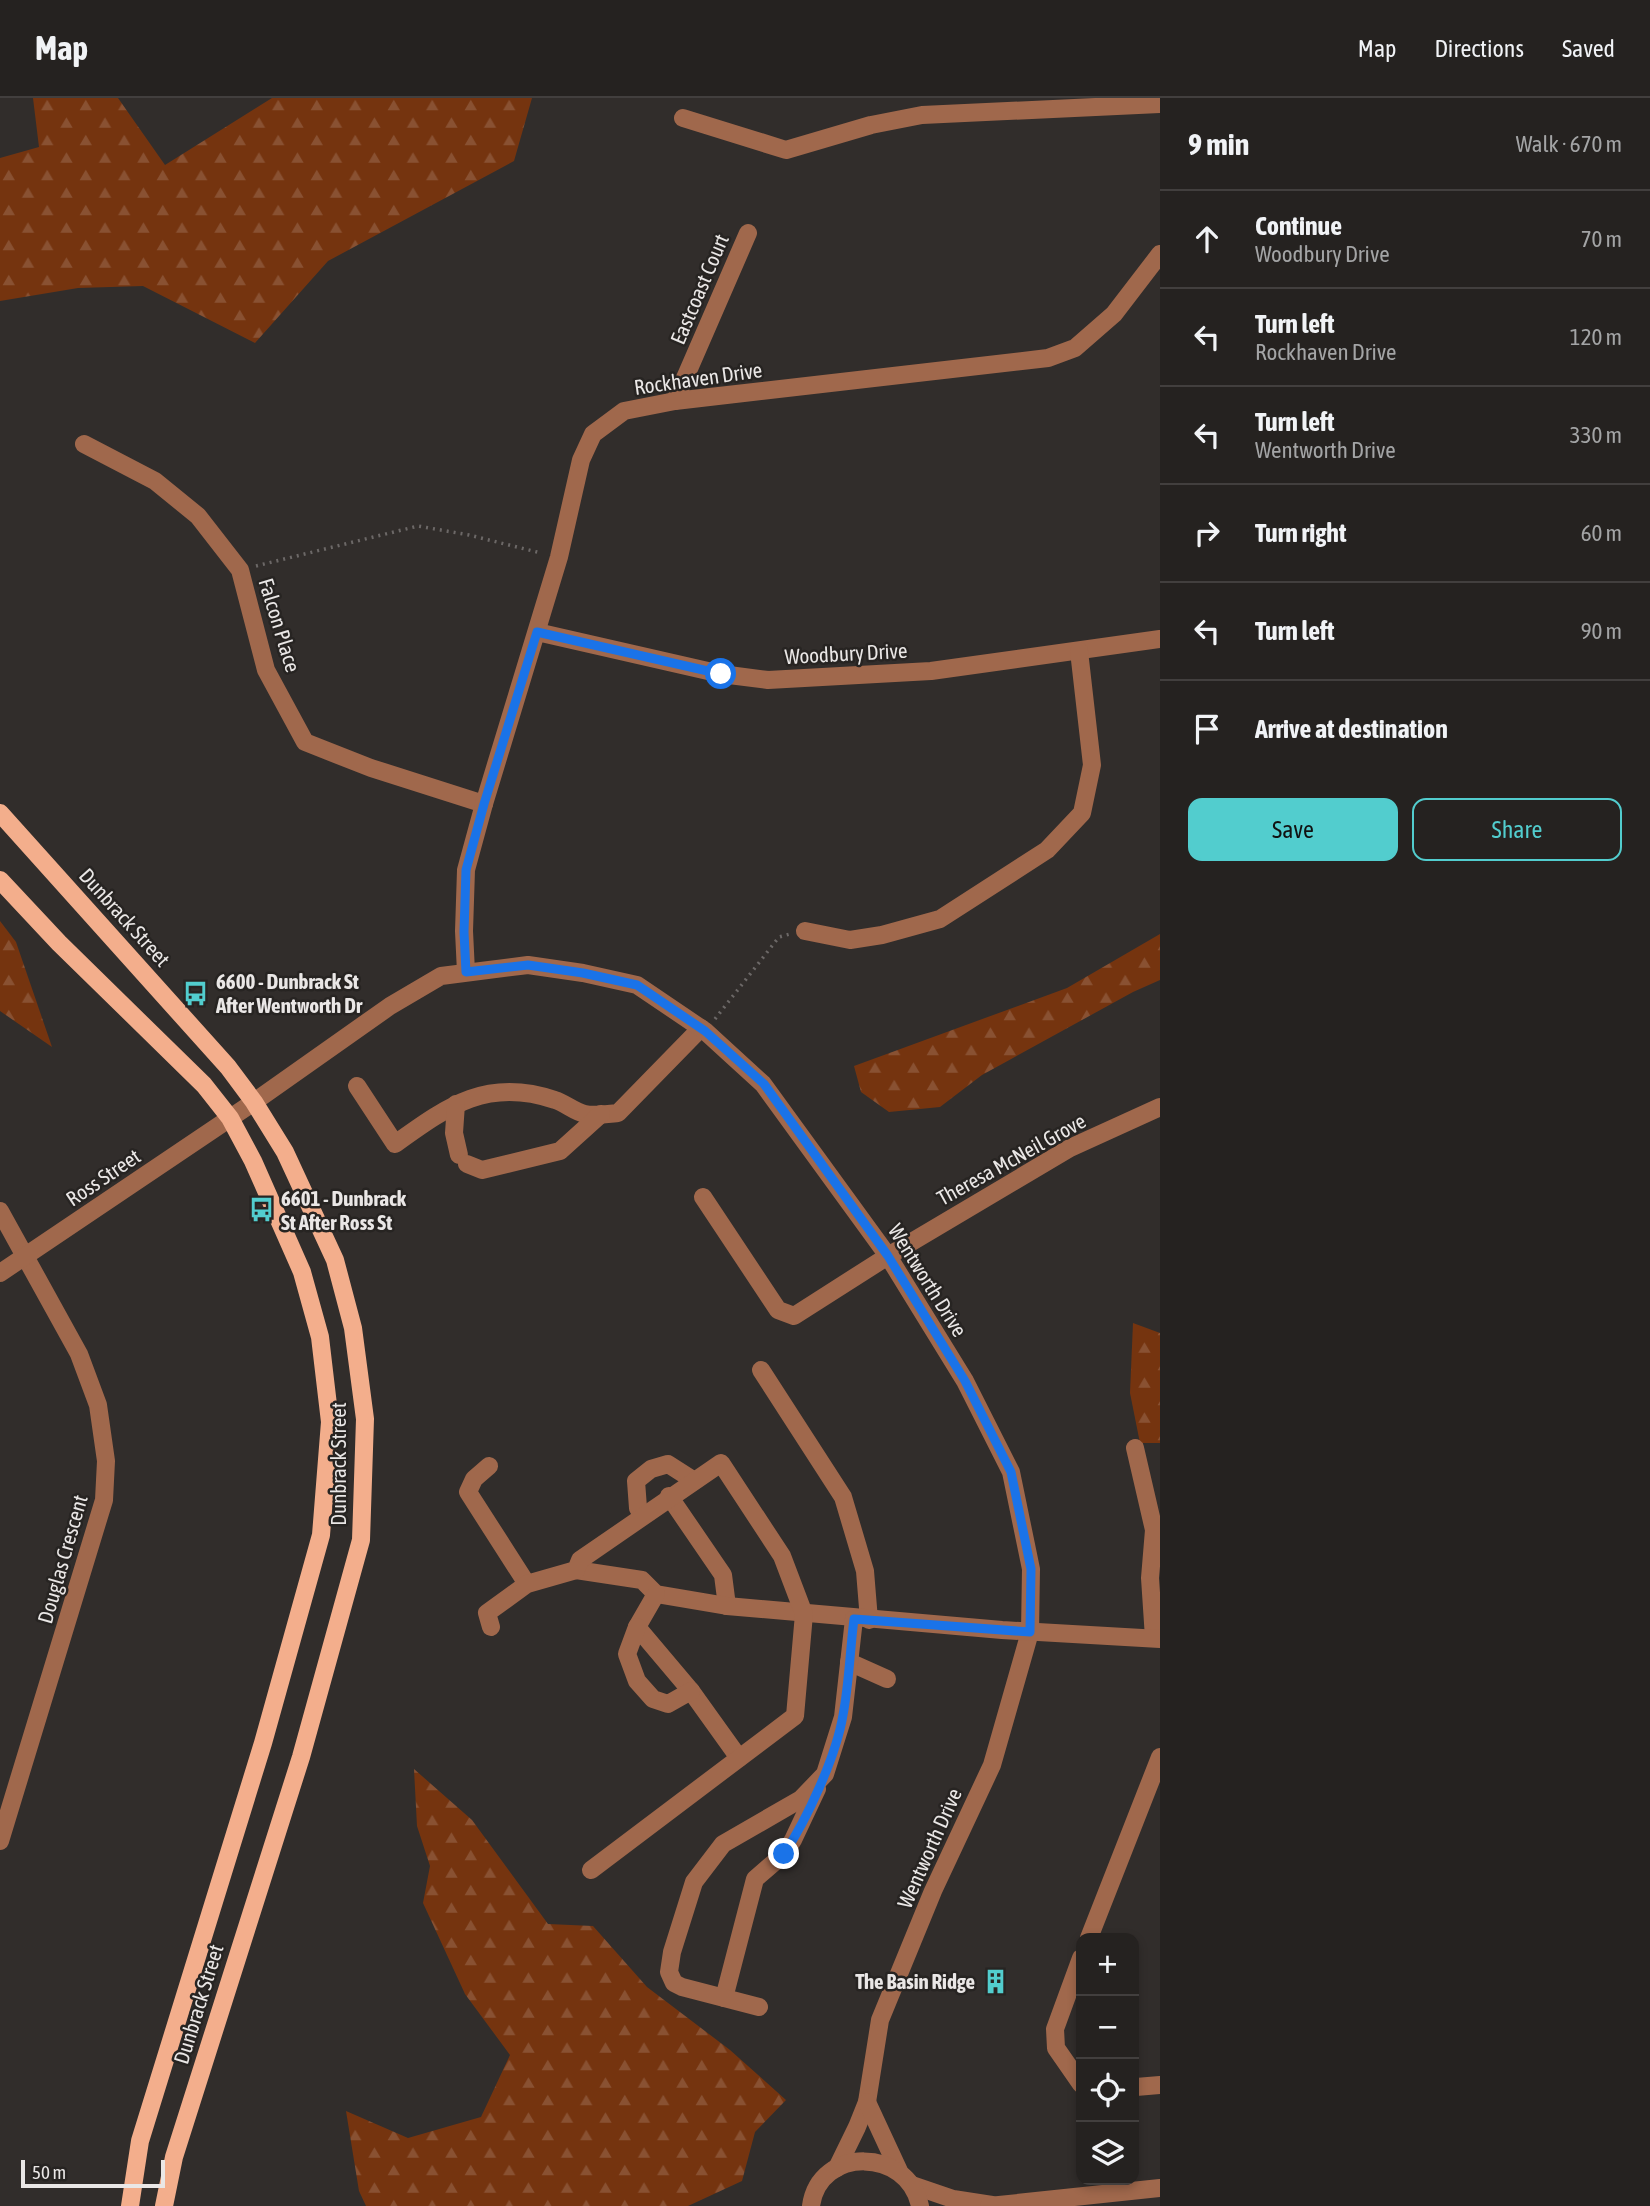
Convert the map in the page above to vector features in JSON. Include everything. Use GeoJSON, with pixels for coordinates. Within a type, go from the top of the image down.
{"type":"FeatureCollection","features":[{"type":"Feature","properties":{"kind":"main road","name":"Dunbrack Street"},"geometry":{"type":"LineString","coordinates":[[0,813],[228,1067],[254,1102],[285,1152],[335,1260],[353,1328],[365,1419],[361,1540],[301,1757],[174,2157],[164,2206]]}},
{"type":"Feature","properties":{"kind":"main road","name":"Dunbrack Street"},"geometry":{"type":"LineString","coordinates":[[0,880],[59,943],[204,1085],[230,1118],[253,1161],[302,1272],[320,1337],[330,1422],[321,1535],[262,1743],[140,2141],[130,2206]]}},
{"type":"Feature","properties":{"kind":"street"},"geometry":{"type":"LineString","coordinates":[[684,118],[786,150],[871,125],[922,115],[1160,104]]}},
{"type":"Feature","properties":{"kind":"street","name":"Eastcoast Court"},"geometry":{"type":"LineString","coordinates":[[675,401],[748,233]]}},
{"type":"Feature","properties":{"kind":"street","name":"Rockhaven Drive"},"geometry":{"type":"LineString","coordinates":[[466,972],[466,870],[559,557],[581,460],[593,434],[624,411],[675,401],[1048,358],[1075,348],[1114,314],[1160,254]]}},
{"type":"Feature","properties":{"kind":"street","name":"Falcon Place"},"geometry":{"type":"LineString","coordinates":[[84,444],[155,481],[198,516],[240,570],[266,670],[305,742],[371,768],[484,804]]}},
{"type":"Feature","properties":{"kind":"street","name":"Woodbury Drive"},"geometry":{"type":"LineString","coordinates":[[537,632],[721,674],[768,680],[931,671],[1160,639]]}},
{"type":"Feature","properties":{"kind":"street"},"geometry":{"type":"LineString","coordinates":[[805,931],[850,940],[882,935],[940,919],[1047,850],[1082,813],[1092,765],[1079,651]]}},
{"type":"Feature","properties":{"kind":"street","name":"Wentworth Drive"},"geometry":{"type":"LineString","coordinates":[[230,1118],[390,1006],[441,976],[528,965],[637,985],[703,1030],[764,1084],[888,1256],[965,1381],[1011,1472],[1031,1569],[1030,1632],[992,1765],[933,1891],[880,2020],[867,2102],[837,2168],[817,2187],[808,2204]]}},
{"type":"Feature","properties":{"kind":"street"},"geometry":{"type":"LineString","coordinates":[[356,1086],[395,1144],[437,1114],[468,1098],[501,1092],[556,1100],[585,1114],[618,1113],[703,1030]]}},
{"type":"Feature","properties":{"kind":"street"},"geometry":{"type":"LineString","coordinates":[[456,1104],[454,1133],[463,1159],[481,1170],[560,1150],[601,1114]]}},
{"type":"Feature","properties":{"kind":"street","name":"Theresa McNeil Grove"},"geometry":{"type":"LineString","coordinates":[[703,1197],[778,1310],[794,1316],[888,1256],[1070,1148],[1160,1107]]}},
{"type":"Feature","properties":{"kind":"street","name":"Ross Street"},"geometry":{"type":"LineString","coordinates":[[0,1273],[230,1118]]}},
{"type":"Feature","properties":{"kind":"street","name":"Douglas Crescent"},"geometry":{"type":"LineString","coordinates":[[0,1211],[79,1354],[99,1405],[106,1461],[104,1500],[0,1841]]}},
{"type":"Feature","properties":{"kind":"street"},"geometry":{"type":"LineString","coordinates":[[724,1998],[755,1879],[784,1854],[825,1774],[843,1717],[849,1662],[861,1619],[865,1571],[842,1497],[761,1370]]}},
{"type":"Feature","properties":{"kind":"street"},"geometry":{"type":"LineString","coordinates":[[491,1627],[487,1613],[527,1584],[576,1570],[642,1580],[656,1594],[727,1606],[1030,1632],[1157,1639],[1150,1578],[1157,1530],[1135,1448]]}},
{"type":"Feature","properties":{"kind":"street"},"geometry":{"type":"LineString","coordinates":[[576,1570],[580,1560],[720,1462],[782,1556],[804,1614],[794,1716],[592,1870]]}},
{"type":"Feature","properties":{"kind":"street"},"geometry":{"type":"LineString","coordinates":[[642,1515],[638,1508],[636,1481],[651,1469],[668,1464],[694,1480]]}},
{"type":"Feature","properties":{"kind":"street"},"geometry":{"type":"LineString","coordinates":[[489,1466],[474,1479],[468,1492],[527,1584]]}},
{"type":"Feature","properties":{"kind":"street"},"geometry":{"type":"LineString","coordinates":[[669,1496],[723,1575],[727,1606]]}},
{"type":"Feature","properties":{"kind":"street"},"geometry":{"type":"LineString","coordinates":[[656,1594],[637,1627],[627,1654],[637,1681],[653,1699],[668,1704],[691,1690]]}},
{"type":"Feature","properties":{"kind":"street"},"geometry":{"type":"LineString","coordinates":[[637,1627],[691,1690],[739,1758]]}},
{"type":"Feature","properties":{"kind":"street"},"geometry":{"type":"LineString","coordinates":[[849,1662],[887,1679]]}},
{"type":"Feature","properties":{"kind":"street"},"geometry":{"type":"LineString","coordinates":[[1091,1933],[1160,1757]]}},
{"type":"Feature","properties":{"kind":"street"},"geometry":{"type":"LineString","coordinates":[[759,2007],[674,1983],[669,1972],[672,1952],[694,1882],[723,1844],[801,1799],[825,1774]]}},
{"type":"Feature","properties":{"kind":"street"},"geometry":{"type":"LineString","coordinates":[[1076,1972],[1055,2029],[1056,2048],[1076,2077]]}},
{"type":"Feature","properties":{"kind":"street"},"geometry":{"type":"LineString","coordinates":[[1139,2087],[1160,2085]]}},
{"type":"Feature","properties":{"kind":"street"},"geometry":{"type":"LineString","coordinates":[[867,2102],[899,2171],[912,2185],[920,2206]]}},
{"type":"Feature","properties":{"kind":"street"},"geometry":{"type":"LineString","coordinates":[[837,2168],[852,2162],[868,2161],[899,2171]]}},
{"type":"Feature","properties":{"kind":"street"},"geometry":{"type":"LineString","coordinates":[[912,2185],[953,2199],[990,2206],[1110,2186],[1160,2188]]}},
{"type":"Feature","properties":{"kind":"path"},"geometry":{"type":"LineString","coordinates":[[240,570],[418,526],[469,535],[559,557]]}},
{"type":"Feature","properties":{"kind":"path"},"geometry":{"type":"LineString","coordinates":[[703,1030],[779,937],[805,931]]}},
{"type":"Feature","properties":{"kind":"green space"},"geometry":{"type":"Polygon","coordinates":[[[33,98],[118,98],[165,165],[272,98],[532,98],[514,161],[328,261],[255,343],[143,286],[78,288],[0,301],[0,158],[39,147],[33,98]]]}},
{"type":"Feature","properties":{"kind":"green space"},"geometry":{"type":"Polygon","coordinates":[[[0,921],[16,942],[52,1047],[0,1011],[0,921]]]}},
{"type":"Feature","properties":{"kind":"green space"},"geometry":{"type":"Polygon","coordinates":[[[1160,934],[1160,980],[1133,992],[982,1075],[940,1107],[889,1112],[861,1092],[854,1066],[1067,988],[1160,934]]]}},
{"type":"Feature","properties":{"kind":"green space"},"geometry":{"type":"Polygon","coordinates":[[[1133,1323],[1160,1333],[1160,1443],[1140,1443],[1130,1393],[1133,1323]]]}},
{"type":"Feature","properties":{"kind":"green space"},"geometry":{"type":"Polygon","coordinates":[[[414,1769],[472,1820],[548,1924],[593,1926],[647,1987],[730,2050],[786,2100],[755,2132],[742,2181],[688,2206],[366,2206],[359,2191],[346,2111],[408,2138],[481,2117],[510,2055],[465,1994],[423,1903],[430,1866],[417,1826],[414,1769]]]}},
{"type":"Feature","properties":{"kind":"place","name":"6600 - Dunbrack St After Wentworth Dr"},"geometry":{"type":"Point","coordinates":[196,993]}},
{"type":"Feature","properties":{"kind":"place","name":"6601 - Dunbrack St After Ross St"},"geometry":{"type":"Point","coordinates":[261,1210]}},
{"type":"Feature","properties":{"kind":"place","name":"The Basin Ridge"},"geometry":{"type":"Point","coordinates":[995,1981]}},
{"type":"Feature","properties":{"kind":"route"},"geometry":{"type":"LineString","coordinates":[[721,674],[537,632],[466,870],[466,972],[528,965],[637,985],[705,1031],[764,1084],[888,1256],[965,1381],[1011,1472],[1031,1569],[1030,1632],[854,1619],[843,1717],[825,1774],[784,1854]]}}]}
